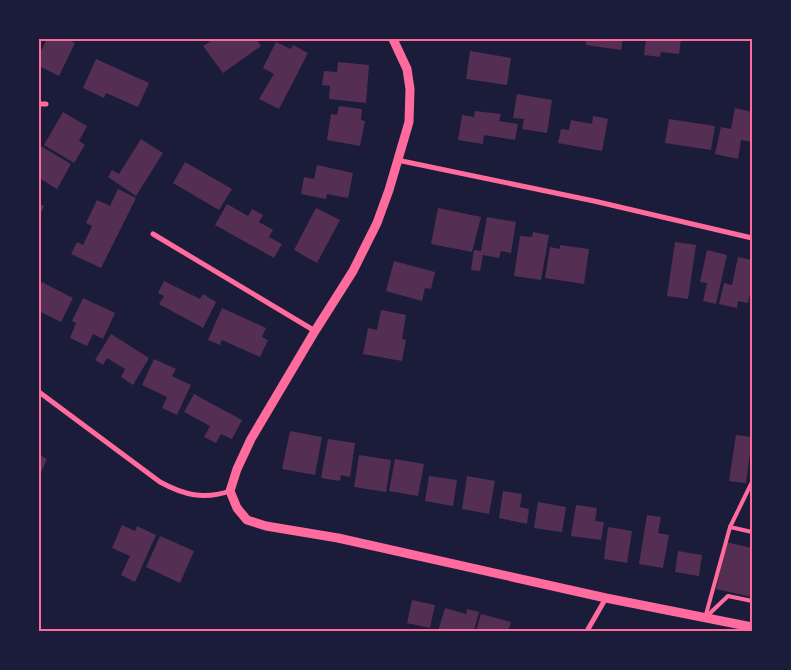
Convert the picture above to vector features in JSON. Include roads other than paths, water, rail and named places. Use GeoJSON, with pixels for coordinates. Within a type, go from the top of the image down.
{"type":"FeatureCollection","features":[{"type":"Feature","properties":{"kind":"street"},"geometry":{"type":"LineString","coordinates":[[393,39],[406,69],[410,89],[409,122],[389,190],[377,223],[353,271],[251,439],[237,469],[230,491],[237,508],[247,520],[266,526],[338,538],[606,598],[752,627]]}},
{"type":"Feature","properties":{"kind":"street"},"geometry":{"type":"LineString","coordinates":[[39,104],[46,104]]}},
{"type":"Feature","properties":{"kind":"street"},"geometry":{"type":"LineString","coordinates":[[397,160],[594,201],[752,238]]}},
{"type":"Feature","properties":{"kind":"street"},"geometry":{"type":"LineString","coordinates":[[153,234],[315,331]]}},
{"type":"Feature","properties":{"kind":"street"},"geometry":{"type":"LineString","coordinates":[[39,392],[160,482],[179,492],[195,495],[218,495],[230,491]]}},
{"type":"Feature","properties":{"kind":"street"},"geometry":{"type":"LineString","coordinates":[[587,631],[606,598]]}},
{"type":"Feature","properties":{"kind":"lane"},"geometry":{"type":"LineString","coordinates":[[705,618],[730,527],[752,482]]}},
{"type":"Feature","properties":{"kind":"lane"},"geometry":{"type":"LineString","coordinates":[[730,527],[752,532]]}},
{"type":"Feature","properties":{"kind":"lane"},"geometry":{"type":"LineString","coordinates":[[705,618],[728,596],[752,601]]}}]}
